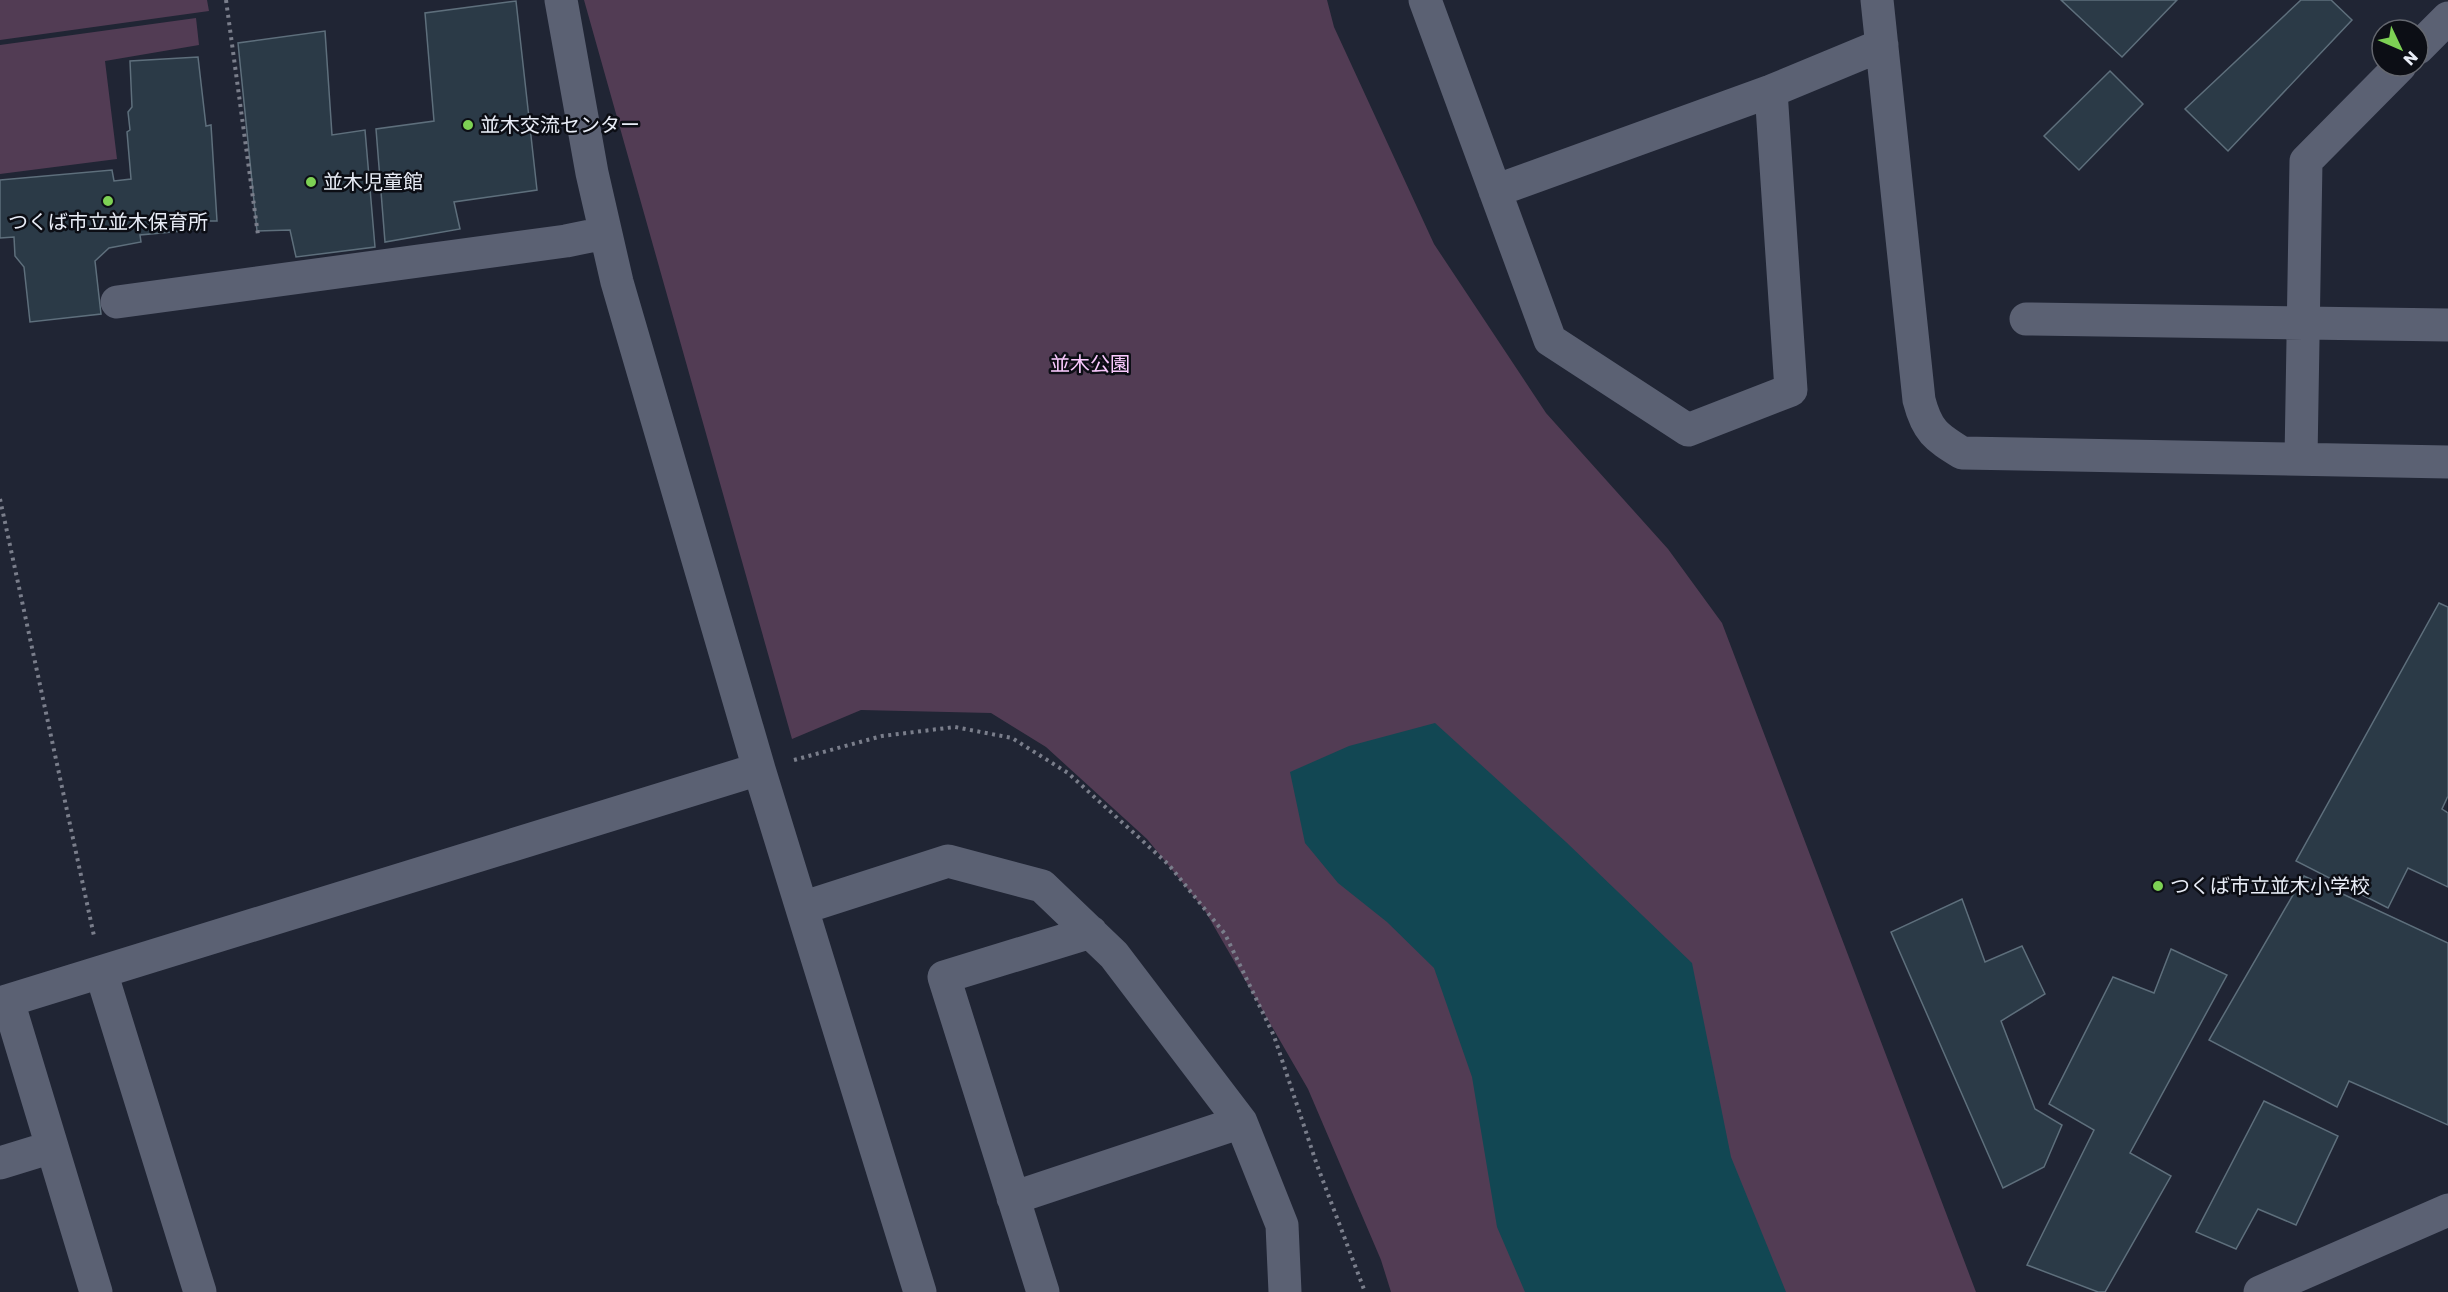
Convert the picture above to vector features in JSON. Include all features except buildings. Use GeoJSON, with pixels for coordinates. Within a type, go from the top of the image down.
{"type":"FeatureCollection","features":[{"type":"Feature","properties":{"kind":"street"},"geometry":{"type":"LineString","coordinates":[[561,0],[579,106],[617,282],[759,769],[920,1292]]}},
{"type":"Feature","properties":{"kind":"street"},"geometry":{"type":"LineString","coordinates":[[1425,0],[1550,340],[1688,430],[1791,390],[1771,91]]}},
{"type":"Feature","properties":{"kind":"street"},"geometry":{"type":"LineString","coordinates":[[1877,0],[1919,400],[1924,422],[1940,440],[1962,453],[2448,462]]}},
{"type":"Feature","properties":{"kind":"street"},"geometry":{"type":"LineString","coordinates":[[2430,36],[2448,18]]}},
{"type":"Feature","properties":{"kind":"street"},"geometry":{"type":"LineString","coordinates":[[1495,190],[1771,91],[1882,45]]}},
{"type":"Feature","properties":{"kind":"street"},"geometry":{"type":"LineString","coordinates":[[2301,459],[2306,161],[2388,78]]}},
{"type":"Feature","properties":{"kind":"street"},"geometry":{"type":"LineString","coordinates":[[117,302],[566,241],[605,233]]}},
{"type":"Feature","properties":{"kind":"street"},"geometry":{"type":"LineString","coordinates":[[2026,319],[2448,325]]}},
{"type":"Feature","properties":{"kind":"street"},"geometry":{"type":"LineString","coordinates":[[96,1292],[52,1147],[4,1002],[759,769]]}},
{"type":"Feature","properties":{"kind":"street"},"geometry":{"type":"LineString","coordinates":[[802,908],[948,861],[1042,886],[1114,955],[1241,1122],[1282,1225],[1286,1292]]}},
{"type":"Feature","properties":{"kind":"street"},"geometry":{"type":"LineString","coordinates":[[1043,1292],[944,977],[1091,932]]}},
{"type":"Feature","properties":{"kind":"street"},"geometry":{"type":"LineString","coordinates":[[101,972],[200,1292]]}},
{"type":"Feature","properties":{"kind":"street"},"geometry":{"type":"LineString","coordinates":[[1013,1198],[1241,1122]]}},
{"type":"Feature","properties":{"kind":"street"},"geometry":{"type":"LineString","coordinates":[[0,1163],[52,1147]]}},
{"type":"Feature","properties":{"kind":"street"},"geometry":{"type":"LineString","coordinates":[[2260,1292],[2448,1210]]}},
{"type":"Feature","properties":{"kind":"path"},"geometry":{"type":"LineString","coordinates":[[226,0],[258,235]]}},
{"type":"Feature","properties":{"kind":"path"},"geometry":{"type":"LineString","coordinates":[[0,499],[101,972]]}},
{"type":"Feature","properties":{"kind":"green space"},"geometry":{"type":"Polygon","coordinates":[[[0,0],[207,0],[209,11],[0,40],[0,0]]]}},
{"type":"Feature","properties":{"kind":"green space","name":"並木公園"},"geometry":{"type":"Polygon","coordinates":[[[584,0],[1327,0],[1334,27],[1434,244],[1546,413],[1668,549],[1722,623],[1976,1292],[1391,1292],[1381,1260],[1308,1089],[1204,909],[1147,839],[1046,747],[991,713],[861,710],[792,739],[584,0]]]}},
{"type":"Feature","properties":{"kind":"green space"},"geometry":{"type":"Polygon","coordinates":[[[196,18],[199,45],[105,61],[117,159],[0,174],[0,45],[196,18]]]}},
{"type":"Feature","properties":{"kind":"water"},"geometry":{"type":"Polygon","coordinates":[[[1435,723],[1566,842],[1692,963],[1731,1157],[1786,1292],[1525,1292],[1497,1227],[1472,1077],[1434,968],[1387,922],[1338,883],[1305,843],[1290,772],[1349,746],[1435,723]]]}},
{"type":"Feature","properties":{"kind":"place","name":"並木交流センター"},"geometry":{"type":"Point","coordinates":[468,125]}},
{"type":"Feature","properties":{"kind":"place","name":"並木児童館"},"geometry":{"type":"Point","coordinates":[311,182]}},
{"type":"Feature","properties":{"kind":"place","name":"つくば市立並木保育所"},"geometry":{"type":"Point","coordinates":[108,201]}},
{"type":"Feature","properties":{"kind":"place","name":"つくば市立並木小学校"},"geometry":{"type":"Point","coordinates":[2158,886]}}]}
